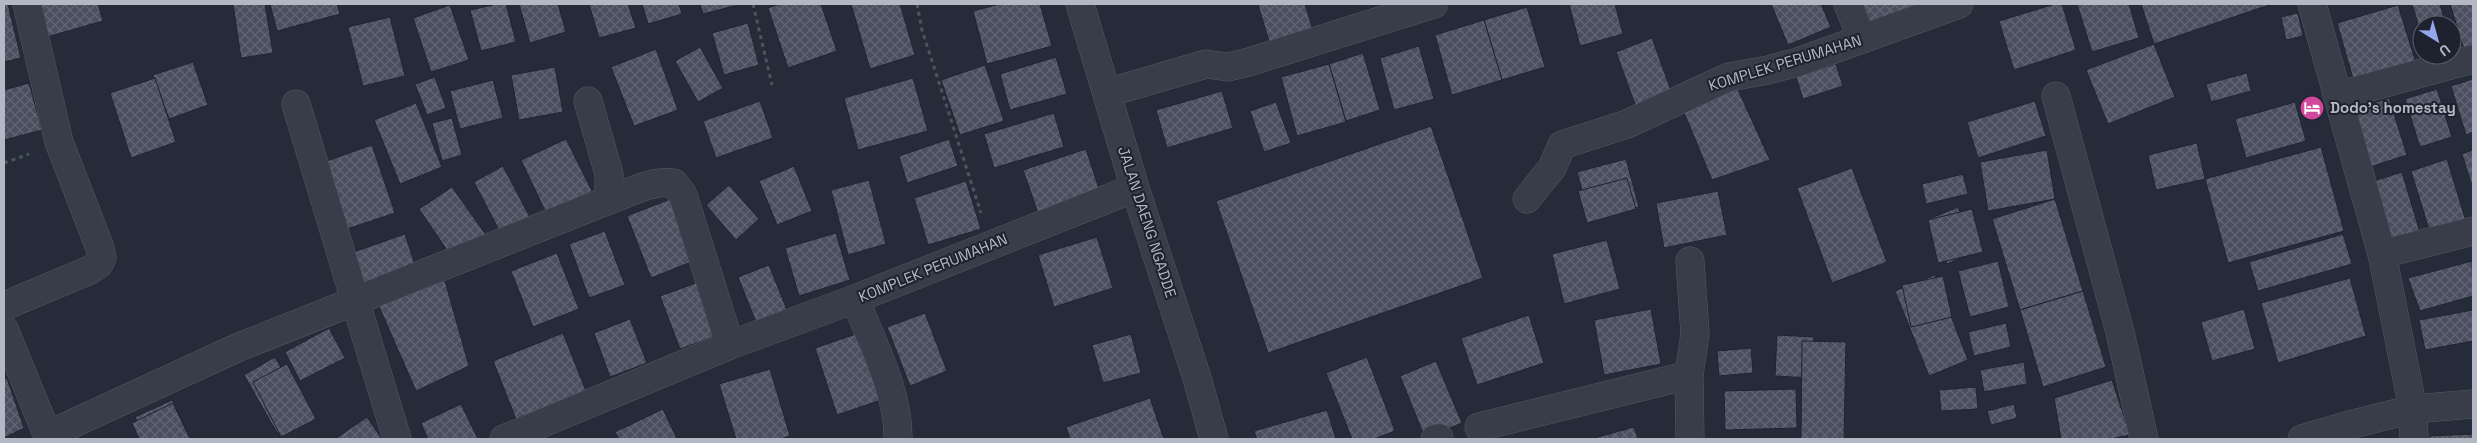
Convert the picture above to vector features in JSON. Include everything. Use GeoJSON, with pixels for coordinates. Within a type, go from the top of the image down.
{"type":"FeatureCollection","features":[{"type":"Feature","properties":{"kind":"street"},"geometry":{"type":"LineString","coordinates":[[4,306],[90,270],[99,264],[102,258],[94,231],[59,142],[27,4]]}},
{"type":"Feature","properties":{"kind":"street","name":"JALAN DAENG NGADDE"},"geometry":{"type":"LineString","coordinates":[[1080,4],[1135,188],[1194,369],[1214,439]]}},
{"type":"Feature","properties":{"kind":"street"},"geometry":{"type":"LineString","coordinates":[[1107,93],[1206,64],[1228,67],[1249,62],[1434,4]]}},
{"type":"Feature","properties":{"kind":"street"},"geometry":{"type":"LineString","coordinates":[[1848,4],[1862,39]]}},
{"type":"Feature","properties":{"kind":"street","name":"KOMPLEK PERUMAHAN"},"geometry":{"type":"LineString","coordinates":[[1527,199],[1552,168],[1562,145],[1627,124],[1729,77],[1798,62],[1959,4]]}},
{"type":"Feature","properties":{"kind":"street"},"geometry":{"type":"LineString","coordinates":[[2312,4],[2382,254],[2413,409],[2414,439]]}},
{"type":"Feature","properties":{"kind":"street"},"geometry":{"type":"LineString","coordinates":[[2338,96],[2473,59]]}},
{"type":"Feature","properties":{"kind":"street"},"geometry":{"type":"LineString","coordinates":[[2056,96],[2120,332],[2144,439]]}},
{"type":"Feature","properties":{"kind":"street"},"geometry":{"type":"LineString","coordinates":[[588,101],[609,174],[609,200]]}},
{"type":"Feature","properties":{"kind":"street"},"geometry":{"type":"LineString","coordinates":[[296,104],[397,439]]}},
{"type":"Feature","properties":{"kind":"street"},"geometry":{"type":"LineString","coordinates":[[4,329],[48,437],[239,347],[654,183],[674,183],[683,194],[730,345]]}},
{"type":"Feature","properties":{"kind":"street","name":"KOMPLEK PERUMAHAN"},"geometry":{"type":"LineString","coordinates":[[504,439],[730,345],[856,299],[1135,188]]}},
{"type":"Feature","properties":{"kind":"street"},"geometry":{"type":"LineString","coordinates":[[2382,254],[2473,231]]}},
{"type":"Feature","properties":{"kind":"street"},"geometry":{"type":"LineString","coordinates":[[1690,261],[1696,334],[1689,375],[1690,439]]}},
{"type":"Feature","properties":{"kind":"street"},"geometry":{"type":"LineString","coordinates":[[856,299],[895,402],[899,422],[898,439]]}},
{"type":"Feature","properties":{"kind":"street"},"geometry":{"type":"LineString","coordinates":[[1478,427],[1689,375]]}},
{"type":"Feature","properties":{"kind":"street"},"geometry":{"type":"LineString","coordinates":[[2302,439],[2413,409],[2473,404]]}},
{"type":"Feature","properties":{"kind":"path"},"geometry":{"type":"LineString","coordinates":[[753,4],[772,85]]}},
{"type":"Feature","properties":{"kind":"path"},"geometry":{"type":"LineString","coordinates":[[916,4],[922,30],[991,245]]}},
{"type":"Feature","properties":{"kind":"building"},"geometry":{"type":"Polygon","coordinates":[[[4,4],[8,4],[21,58],[4,62],[4,4]]]}},
{"type":"Feature","properties":{"kind":"building"},"geometry":{"type":"Polygon","coordinates":[[[37,4],[98,4],[103,21],[47,37],[37,4]]]}},
{"type":"Feature","properties":{"kind":"building"},"geometry":{"type":"Polygon","coordinates":[[[233,4],[265,4],[273,53],[241,58],[233,4]]]}},
{"type":"Feature","properties":{"kind":"building"},"geometry":{"type":"Polygon","coordinates":[[[270,4],[337,4],[340,14],[277,31],[270,4]]]}},
{"type":"Feature","properties":{"kind":"building"},"geometry":{"type":"Polygon","coordinates":[[[506,4],[516,42],[481,51],[470,10],[506,4]]]}},
{"type":"Feature","properties":{"kind":"building"},"geometry":{"type":"Polygon","coordinates":[[[519,4],[558,4],[566,32],[530,43],[519,4]]]}},
{"type":"Feature","properties":{"kind":"building"},"geometry":{"type":"Polygon","coordinates":[[[589,4],[628,4],[636,28],[599,38],[589,4]]]}},
{"type":"Feature","properties":{"kind":"building"},"geometry":{"type":"Polygon","coordinates":[[[642,4],[679,4],[682,14],[648,24],[642,4]]]}},
{"type":"Feature","properties":{"kind":"building"},"geometry":{"type":"Polygon","coordinates":[[[700,4],[742,4],[703,14],[700,4]]]}},
{"type":"Feature","properties":{"kind":"building"},"geometry":{"type":"Polygon","coordinates":[[[780,4],[821,4],[837,51],[788,68],[768,8],[780,4]]]}},
{"type":"Feature","properties":{"kind":"building"},"geometry":{"type":"Polygon","coordinates":[[[851,4],[900,4],[915,55],[870,69],[851,4]]]}},
{"type":"Feature","properties":{"kind":"building"},"geometry":{"type":"Polygon","coordinates":[[[1000,4],[1040,4],[1052,46],[987,64],[973,11],[1000,4]]]}},
{"type":"Feature","properties":{"kind":"building"},"geometry":{"type":"Polygon","coordinates":[[[1305,4],[1315,37],[1272,51],[1258,5],[1305,4]]]}},
{"type":"Feature","properties":{"kind":"building"},"geometry":{"type":"Polygon","coordinates":[[[1569,4],[1615,4],[1623,34],[1580,46],[1569,4]]]}},
{"type":"Feature","properties":{"kind":"building"},"geometry":{"type":"Polygon","coordinates":[[[1771,4],[1821,4],[1831,27],[1788,45],[1771,4]]]}},
{"type":"Feature","properties":{"kind":"building"},"geometry":{"type":"Polygon","coordinates":[[[1855,4],[1929,4],[1863,27],[1855,4]]]}},
{"type":"Feature","properties":{"kind":"building"},"geometry":{"type":"Polygon","coordinates":[[[2055,4],[2062,4],[2076,50],[2014,70],[1999,21],[2055,4]]]}},
{"type":"Feature","properties":{"kind":"building"},"geometry":{"type":"Polygon","coordinates":[[[2077,4],[2129,4],[2139,38],[2092,52],[2077,4]]]}},
{"type":"Feature","properties":{"kind":"building"},"geometry":{"type":"Polygon","coordinates":[[[2141,4],[2272,4],[2154,44],[2141,4]]]}},
{"type":"Feature","properties":{"kind":"building"},"geometry":{"type":"Polygon","coordinates":[[[2412,4],[2440,4],[2443,15],[2415,15],[2412,4]]]}},
{"type":"Feature","properties":{"kind":"building"},"geometry":{"type":"Polygon","coordinates":[[[2450,4],[2473,4],[2473,49],[2465,52],[2462,42],[2462,15],[2453,15],[2450,4]]]}},
{"type":"Feature","properties":{"kind":"building"},"geometry":{"type":"Polygon","coordinates":[[[450,5],[469,60],[431,72],[413,18],[450,5]]]}},
{"type":"Feature","properties":{"kind":"building"},"geometry":{"type":"Polygon","coordinates":[[[2398,5],[2412,50],[2412,64],[2354,82],[2337,23],[2398,5]]]}},
{"type":"Feature","properties":{"kind":"building"},"geometry":{"type":"Polygon","coordinates":[[[1527,7],[1545,67],[1502,80],[1484,20],[1527,7]]]}},
{"type":"Feature","properties":{"kind":"building"},"geometry":{"type":"Polygon","coordinates":[[[2298,13],[2303,36],[2286,40],[2281,17],[2298,13]]]}},
{"type":"Feature","properties":{"kind":"building"},"geometry":{"type":"Polygon","coordinates":[[[390,17],[405,76],[363,86],[348,27],[390,17]]]}},
{"type":"Feature","properties":{"kind":"building"},"geometry":{"type":"Polygon","coordinates":[[[1484,20],[1502,80],[1452,95],[1435,35],[1484,20]]]}},
{"type":"Feature","properties":{"kind":"building"},"geometry":{"type":"Polygon","coordinates":[[[748,23],[759,65],[724,75],[712,33],[748,23]]]}},
{"type":"Feature","properties":{"kind":"building"},"geometry":{"type":"Polygon","coordinates":[[[1652,38],[1673,96],[1637,110],[1616,52],[1652,38]]]}},
{"type":"Feature","properties":{"kind":"building"},"geometry":{"type":"Polygon","coordinates":[[[2154,44],[2175,97],[2108,124],[2086,70],[2154,44]]]}},
{"type":"Feature","properties":{"kind":"building"},"geometry":{"type":"Polygon","coordinates":[[[1419,46],[1434,99],[1394,110],[1380,58],[1419,46]]]}},
{"type":"Feature","properties":{"kind":"building"},"geometry":{"type":"Polygon","coordinates":[[[700,47],[723,88],[698,102],[675,61],[700,47]]]}},
{"type":"Feature","properties":{"kind":"building"},"geometry":{"type":"Polygon","coordinates":[[[656,49],[678,110],[634,126],[611,67],[656,49]]]}},
{"type":"Feature","properties":{"kind":"building"},"geometry":{"type":"Polygon","coordinates":[[[1363,53],[1380,110],[1346,121],[1329,64],[1363,53]]]}},
{"type":"Feature","properties":{"kind":"building"},"geometry":{"type":"Polygon","coordinates":[[[1056,57],[1067,94],[1010,110],[1000,74],[1056,57]]]}},
{"type":"Feature","properties":{"kind":"building"},"geometry":{"type":"Polygon","coordinates":[[[193,62],[208,105],[169,119],[153,75],[193,62]]]}},
{"type":"Feature","properties":{"kind":"building"},"geometry":{"type":"Polygon","coordinates":[[[1329,64],[1346,122],[1297,136],[1281,77],[1329,64]]]}},
{"type":"Feature","properties":{"kind":"building"},"geometry":{"type":"Polygon","coordinates":[[[1836,64],[1843,86],[1803,99],[1796,77],[1836,64]]]}},
{"type":"Feature","properties":{"kind":"building"},"geometry":{"type":"Polygon","coordinates":[[[985,65],[1004,121],[960,135],[941,80],[985,65]]]}},
{"type":"Feature","properties":{"kind":"building"},"geometry":{"type":"Polygon","coordinates":[[[555,67],[563,112],[519,120],[511,75],[555,67]]]}},
{"type":"Feature","properties":{"kind":"building"},"geometry":{"type":"Polygon","coordinates":[[[2247,73],[2251,91],[2211,102],[2206,84],[2247,73]]]}},
{"type":"Feature","properties":{"kind":"building"},"geometry":{"type":"Polygon","coordinates":[[[435,77],[446,108],[427,115],[415,84],[435,77]]]}},
{"type":"Feature","properties":{"kind":"building"},"geometry":{"type":"Polygon","coordinates":[[[155,78],[176,142],[131,158],[110,93],[155,78]]]}},
{"type":"Feature","properties":{"kind":"building"},"geometry":{"type":"Polygon","coordinates":[[[913,78],[928,131],[858,150],[844,98],[913,78]]]}},
{"type":"Feature","properties":{"kind":"building"},"geometry":{"type":"Polygon","coordinates":[[[2473,79],[2473,132],[2466,135],[2451,86],[2473,79]]]}},
{"type":"Feature","properties":{"kind":"building"},"geometry":{"type":"Polygon","coordinates":[[[493,80],[503,118],[460,129],[450,91],[493,80]]]}},
{"type":"Feature","properties":{"kind":"building"},"geometry":{"type":"Polygon","coordinates":[[[1734,81],[1770,160],[1712,180],[1681,105],[1734,81]]]}},
{"type":"Feature","properties":{"kind":"building"},"geometry":{"type":"Polygon","coordinates":[[[29,83],[42,130],[4,140],[4,90],[29,83]]]}},
{"type":"Feature","properties":{"kind":"building"},"geometry":{"type":"Polygon","coordinates":[[[2437,89],[2452,137],[2420,147],[2405,99],[2437,89]]]}},
{"type":"Feature","properties":{"kind":"building"},"geometry":{"type":"Polygon","coordinates":[[[1222,91],[1233,128],[1167,148],[1156,110],[1222,91]]]}},
{"type":"Feature","properties":{"kind":"building"},"geometry":{"type":"Polygon","coordinates":[[[2389,98],[2407,155],[2370,167],[2352,110],[2389,98]]]}},
{"type":"Feature","properties":{"kind":"building"},"geometry":{"type":"Polygon","coordinates":[[[760,101],[773,138],[716,158],[703,121],[760,101]]]}},
{"type":"Feature","properties":{"kind":"building"},"geometry":{"type":"Polygon","coordinates":[[[2035,101],[2046,136],[1978,158],[1967,122],[2035,101]]]}},
{"type":"Feature","properties":{"kind":"building"},"geometry":{"type":"Polygon","coordinates":[[[1276,102],[1291,143],[1264,152],[1250,111],[1276,102]]]}},
{"type":"Feature","properties":{"kind":"building"},"geometry":{"type":"Polygon","coordinates":[[[2295,102],[2306,141],[2246,158],[2235,119],[2295,102]]]}},
{"type":"Feature","properties":{"kind":"building"},"geometry":{"type":"Polygon","coordinates":[[[416,103],[442,167],[400,184],[374,120],[416,103]]]}},
{"type":"Feature","properties":{"kind":"building"},"geometry":{"type":"Polygon","coordinates":[[[1054,113],[1064,147],[994,168],[984,134],[1054,113]]]}},
{"type":"Feature","properties":{"kind":"building"},"geometry":{"type":"Polygon","coordinates":[[[452,118],[462,155],[442,161],[432,123],[452,118]]]}},
{"type":"Feature","properties":{"kind":"building"},"geometry":{"type":"Polygon","coordinates":[[[1431,126],[1483,278],[1268,353],[1216,201],[1431,126]]]}},
{"type":"Feature","properties":{"kind":"building"},"geometry":{"type":"Polygon","coordinates":[[[566,139],[592,191],[546,213],[521,160],[566,139]]]}},
{"type":"Feature","properties":{"kind":"building"},"geometry":{"type":"Polygon","coordinates":[[[949,139],[958,166],[907,183],[899,156],[949,139]]]}},
{"type":"Feature","properties":{"kind":"building"},"geometry":{"type":"Polygon","coordinates":[[[2197,143],[2205,179],[2156,190],[2148,155],[2197,143]]]}},
{"type":"Feature","properties":{"kind":"building"},"geometry":{"type":"Polygon","coordinates":[[[372,145],[395,213],[347,229],[324,162],[372,145]]]}},
{"type":"Feature","properties":{"kind":"building"},"geometry":{"type":"Polygon","coordinates":[[[2321,147],[2344,231],[2228,263],[2205,179],[2321,147]]]}},
{"type":"Feature","properties":{"kind":"building"},"geometry":{"type":"Polygon","coordinates":[[[1086,149],[1100,192],[1038,213],[1023,170],[1086,149]]]}},
{"type":"Feature","properties":{"kind":"building"},"geometry":{"type":"Polygon","coordinates":[[[2047,150],[2055,199],[1988,211],[1980,162],[2047,150]]]}},
{"type":"Feature","properties":{"kind":"building"},"geometry":{"type":"Polygon","coordinates":[[[2473,150],[2473,189],[2462,154],[2473,150]]]}},
{"type":"Feature","properties":{"kind":"building"},"geometry":{"type":"Polygon","coordinates":[[[1626,159],[1639,207],[1590,220],[1577,172],[1626,159]]]}},
{"type":"Feature","properties":{"kind":"building"},"geometry":{"type":"Polygon","coordinates":[[[2447,159],[2468,228],[2432,239],[2411,171],[2447,159]]]}},
{"type":"Feature","properties":{"kind":"building"},"geometry":{"type":"Polygon","coordinates":[[[503,166],[532,221],[502,236],[474,182],[503,166]]]}},
{"type":"Feature","properties":{"kind":"building"},"geometry":{"type":"Polygon","coordinates":[[[794,166],[812,211],[777,225],[759,181],[794,166]]]}},
{"type":"Feature","properties":{"kind":"building"},"geometry":{"type":"Polygon","coordinates":[[[1852,168],[1887,262],[1832,283],[1797,188],[1852,168]]]}},
{"type":"Feature","properties":{"kind":"building"},"geometry":{"type":"Polygon","coordinates":[[[2402,172],[2421,236],[2393,244],[2374,181],[2402,172]]]}},
{"type":"Feature","properties":{"kind":"building"},"geometry":{"type":"Polygon","coordinates":[[[1963,174],[1968,194],[1926,204],[1922,184],[1963,174]]]}},
{"type":"Feature","properties":{"kind":"building"},"geometry":{"type":"Polygon","coordinates":[[[1627,178],[1636,209],[1587,223],[1578,191],[1627,178]]]}},
{"type":"Feature","properties":{"kind":"building"},"geometry":{"type":"Polygon","coordinates":[[[869,180],[886,244],[848,255],[831,190],[869,180]]]}},
{"type":"Feature","properties":{"kind":"building"},"geometry":{"type":"Polygon","coordinates":[[[966,181],[981,229],[928,245],[914,198],[966,181]]]}},
{"type":"Feature","properties":{"kind":"building"},"geometry":{"type":"Polygon","coordinates":[[[729,185],[759,219],[736,240],[706,205],[729,185]]]}},
{"type":"Feature","properties":{"kind":"building"},"geometry":{"type":"Polygon","coordinates":[[[452,187],[486,235],[453,259],[419,209],[452,187]]]}},
{"type":"Feature","properties":{"kind":"building"},"geometry":{"type":"Polygon","coordinates":[[[1718,191],[1727,235],[1664,248],[1656,203],[1718,191]]]}},
{"type":"Feature","properties":{"kind":"building"},"geometry":{"type":"Polygon","coordinates":[[[673,198],[696,260],[651,278],[627,216],[673,198]]]}},
{"type":"Feature","properties":{"kind":"building"},"geometry":{"type":"Polygon","coordinates":[[[2055,199],[2083,291],[2020,310],[1992,219],[2055,199]]]}},
{"type":"Feature","properties":{"kind":"building"},"geometry":{"type":"Polygon","coordinates":[[[1958,207],[1976,251],[1947,264],[1929,219],[1958,207]]]}},
{"type":"Feature","properties":{"kind":"building"},"geometry":{"type":"Polygon","coordinates":[[[1972,209],[1983,252],[1938,263],[1928,220],[1972,209]]]}},
{"type":"Feature","properties":{"kind":"building"},"geometry":{"type":"Polygon","coordinates":[[[605,231],[625,285],[589,298],[569,244],[605,231]]]}},
{"type":"Feature","properties":{"kind":"building"},"geometry":{"type":"Polygon","coordinates":[[[836,233],[850,280],[799,296],[785,248],[836,233]]]}},
{"type":"Feature","properties":{"kind":"building"},"geometry":{"type":"Polygon","coordinates":[[[405,234],[416,268],[362,287],[351,253],[405,234]]]}},
{"type":"Feature","properties":{"kind":"building"},"geometry":{"type":"Polygon","coordinates":[[[2343,234],[2352,264],[2258,291],[2249,262],[2343,234]]]}},
{"type":"Feature","properties":{"kind":"building"},"geometry":{"type":"Polygon","coordinates":[[[1097,237],[1113,288],[1054,307],[1038,255],[1097,237]]]}},
{"type":"Feature","properties":{"kind":"building"},"geometry":{"type":"Polygon","coordinates":[[[1607,240],[1620,289],[1564,304],[1552,254],[1607,240]]]}},
{"type":"Feature","properties":{"kind":"building"},"geometry":{"type":"Polygon","coordinates":[[[557,253],[579,309],[533,327],[511,271],[557,253]]]}},
{"type":"Feature","properties":{"kind":"building"},"geometry":{"type":"Polygon","coordinates":[[[1998,261],[2009,307],[1970,317],[1958,271],[1998,261]]]}},
{"type":"Feature","properties":{"kind":"building"},"geometry":{"type":"Polygon","coordinates":[[[2472,261],[2473,296],[2420,311],[2408,278],[2472,261]]]}},
{"type":"Feature","properties":{"kind":"building"},"geometry":{"type":"Polygon","coordinates":[[[769,265],[789,315],[758,327],[738,277],[769,265]]]}},
{"type":"Feature","properties":{"kind":"building"},"geometry":{"type":"Polygon","coordinates":[[[1935,275],[1968,360],[1929,376],[1895,291],[1935,275]]]}},
{"type":"Feature","properties":{"kind":"building"},"geometry":{"type":"Polygon","coordinates":[[[1943,276],[1952,317],[1911,327],[1902,285],[1943,276]]]}},
{"type":"Feature","properties":{"kind":"building"},"geometry":{"type":"Polygon","coordinates":[[[2350,278],[2366,336],[2278,363],[2261,303],[2350,278]]]}},
{"type":"Feature","properties":{"kind":"building"},"geometry":{"type":"Polygon","coordinates":[[[445,281],[469,366],[416,391],[374,295],[445,281]]]}},
{"type":"Feature","properties":{"kind":"building"},"geometry":{"type":"Polygon","coordinates":[[[696,283],[716,336],[680,349],[660,296],[696,283]]]}},
{"type":"Feature","properties":{"kind":"building"},"geometry":{"type":"Polygon","coordinates":[[[2083,291],[2106,367],[2043,387],[2020,310],[2083,291]]]}},
{"type":"Feature","properties":{"kind":"building"},"geometry":{"type":"Polygon","coordinates":[[[1651,309],[1661,364],[1604,375],[1594,320],[1651,309]]]}},
{"type":"Feature","properties":{"kind":"building"},"geometry":{"type":"Polygon","coordinates":[[[2244,309],[2255,349],[2212,361],[2201,322],[2244,309]]]}},
{"type":"Feature","properties":{"kind":"building"},"geometry":{"type":"Polygon","coordinates":[[[2473,310],[2473,341],[2425,350],[2419,320],[2473,310]]]}},
{"type":"Feature","properties":{"kind":"building"},"geometry":{"type":"Polygon","coordinates":[[[925,313],[947,371],[910,386],[887,327],[925,313]]]}},
{"type":"Feature","properties":{"kind":"building"},"geometry":{"type":"Polygon","coordinates":[[[1529,315],[1544,363],[1477,385],[1461,338],[1529,315]]]}},
{"type":"Feature","properties":{"kind":"building"},"geometry":{"type":"Polygon","coordinates":[[[630,319],[647,363],[610,377],[594,333],[630,319]]]}},
{"type":"Feature","properties":{"kind":"building"},"geometry":{"type":"Polygon","coordinates":[[[2006,323],[2011,347],[1974,356],[1968,332],[2006,323]]]}},
{"type":"Feature","properties":{"kind":"building"},"geometry":{"type":"Polygon","coordinates":[[[329,328],[345,358],[300,381],[285,352],[329,328]]]}},
{"type":"Feature","properties":{"kind":"building"},"geometry":{"type":"Polygon","coordinates":[[[563,333],[586,391],[516,419],[493,361],[563,333]]]}},
{"type":"Feature","properties":{"kind":"building"},"geometry":{"type":"Polygon","coordinates":[[[859,333],[881,400],[837,415],[815,348],[859,333]]]}},
{"type":"Feature","properties":{"kind":"building"},"geometry":{"type":"Polygon","coordinates":[[[1131,334],[1141,373],[1103,383],[1092,345],[1131,334]]]}},
{"type":"Feature","properties":{"kind":"building"},"geometry":{"type":"Polygon","coordinates":[[[1777,335],[1814,337],[1811,378],[1775,376],[1777,335]]]}},
{"type":"Feature","properties":{"kind":"building"},"geometry":{"type":"Polygon","coordinates":[[[1802,341],[1846,342],[1844,439],[1801,439],[1802,341]]]}},
{"type":"Feature","properties":{"kind":"building"},"geometry":{"type":"Polygon","coordinates":[[[1751,348],[1753,373],[1719,376],[1717,351],[1751,348]]]}},
{"type":"Feature","properties":{"kind":"building"},"geometry":{"type":"Polygon","coordinates":[[[275,357],[308,415],[277,433],[244,375],[275,357]]]}},
{"type":"Feature","properties":{"kind":"building"},"geometry":{"type":"Polygon","coordinates":[[[1367,357],[1395,431],[1374,439],[1352,439],[1326,373],[1367,357]]]}},
{"type":"Feature","properties":{"kind":"building"},"geometry":{"type":"Polygon","coordinates":[[[1436,361],[1462,423],[1425,438],[1400,376],[1436,361]]]}},
{"type":"Feature","properties":{"kind":"building"},"geometry":{"type":"Polygon","coordinates":[[[2024,362],[2027,384],[1984,392],[1980,370],[2024,362]]]}},
{"type":"Feature","properties":{"kind":"building"},"geometry":{"type":"Polygon","coordinates":[[[287,364],[316,419],[281,437],[253,382],[287,364]]]}},
{"type":"Feature","properties":{"kind":"building"},"geometry":{"type":"Polygon","coordinates":[[[770,369],[790,436],[780,439],[736,439],[719,384],[770,369]]]}},
{"type":"Feature","properties":{"kind":"building"},"geometry":{"type":"Polygon","coordinates":[[[7,378],[24,428],[4,438],[4,379],[7,378]]]}},
{"type":"Feature","properties":{"kind":"building"},"geometry":{"type":"Polygon","coordinates":[[[2112,380],[2130,435],[2110,439],[2061,439],[2054,398],[2112,380]]]}},
{"type":"Feature","properties":{"kind":"building"},"geometry":{"type":"Polygon","coordinates":[[[1976,387],[1978,409],[1941,411],[1939,390],[1976,387]]]}},
{"type":"Feature","properties":{"kind":"building"},"geometry":{"type":"Polygon","coordinates":[[[1796,389],[1797,428],[1725,430],[1724,391],[1796,389]]]}},
{"type":"Feature","properties":{"kind":"building"},"geometry":{"type":"Polygon","coordinates":[[[1150,398],[1164,439],[1070,439],[1066,427],[1150,398]]]}},
{"type":"Feature","properties":{"kind":"building"},"geometry":{"type":"Polygon","coordinates":[[[172,400],[191,439],[145,439],[135,417],[172,400]]]}},
{"type":"Feature","properties":{"kind":"building"},"geometry":{"type":"Polygon","coordinates":[[[173,403],[190,439],[139,439],[132,423],[173,403]]]}},
{"type":"Feature","properties":{"kind":"building"},"geometry":{"type":"Polygon","coordinates":[[[461,404],[478,439],[428,439],[421,423],[461,404]]]}},
{"type":"Feature","properties":{"kind":"building"},"geometry":{"type":"Polygon","coordinates":[[[2014,404],[2017,418],[1991,425],[1987,411],[2014,404]]]}},
{"type":"Feature","properties":{"kind":"building"},"geometry":{"type":"Polygon","coordinates":[[[663,409],[677,439],[619,439],[615,432],[663,409]]]}},
{"type":"Feature","properties":{"kind":"building"},"geometry":{"type":"Polygon","coordinates":[[[1327,410],[1336,439],[1257,439],[1254,431],[1327,410]]]}},
{"type":"Feature","properties":{"kind":"building"},"geometry":{"type":"Polygon","coordinates":[[[367,417],[382,439],[335,439],[367,417]]]}},
{"type":"Feature","properties":{"kind":"building"},"geometry":{"type":"Polygon","coordinates":[[[1634,427],[1638,439],[1591,439],[1634,427]]]}},
{"type":"Feature","properties":{"kind":"building"},"geometry":{"type":"Polygon","coordinates":[[[2473,434],[2473,439],[2429,439],[2429,436],[2473,434]]]}},
{"type":"Feature","properties":{"kind":"place","name":"Dodo's homestay"},"geometry":{"type":"Point","coordinates":[2312,108]}}]}
